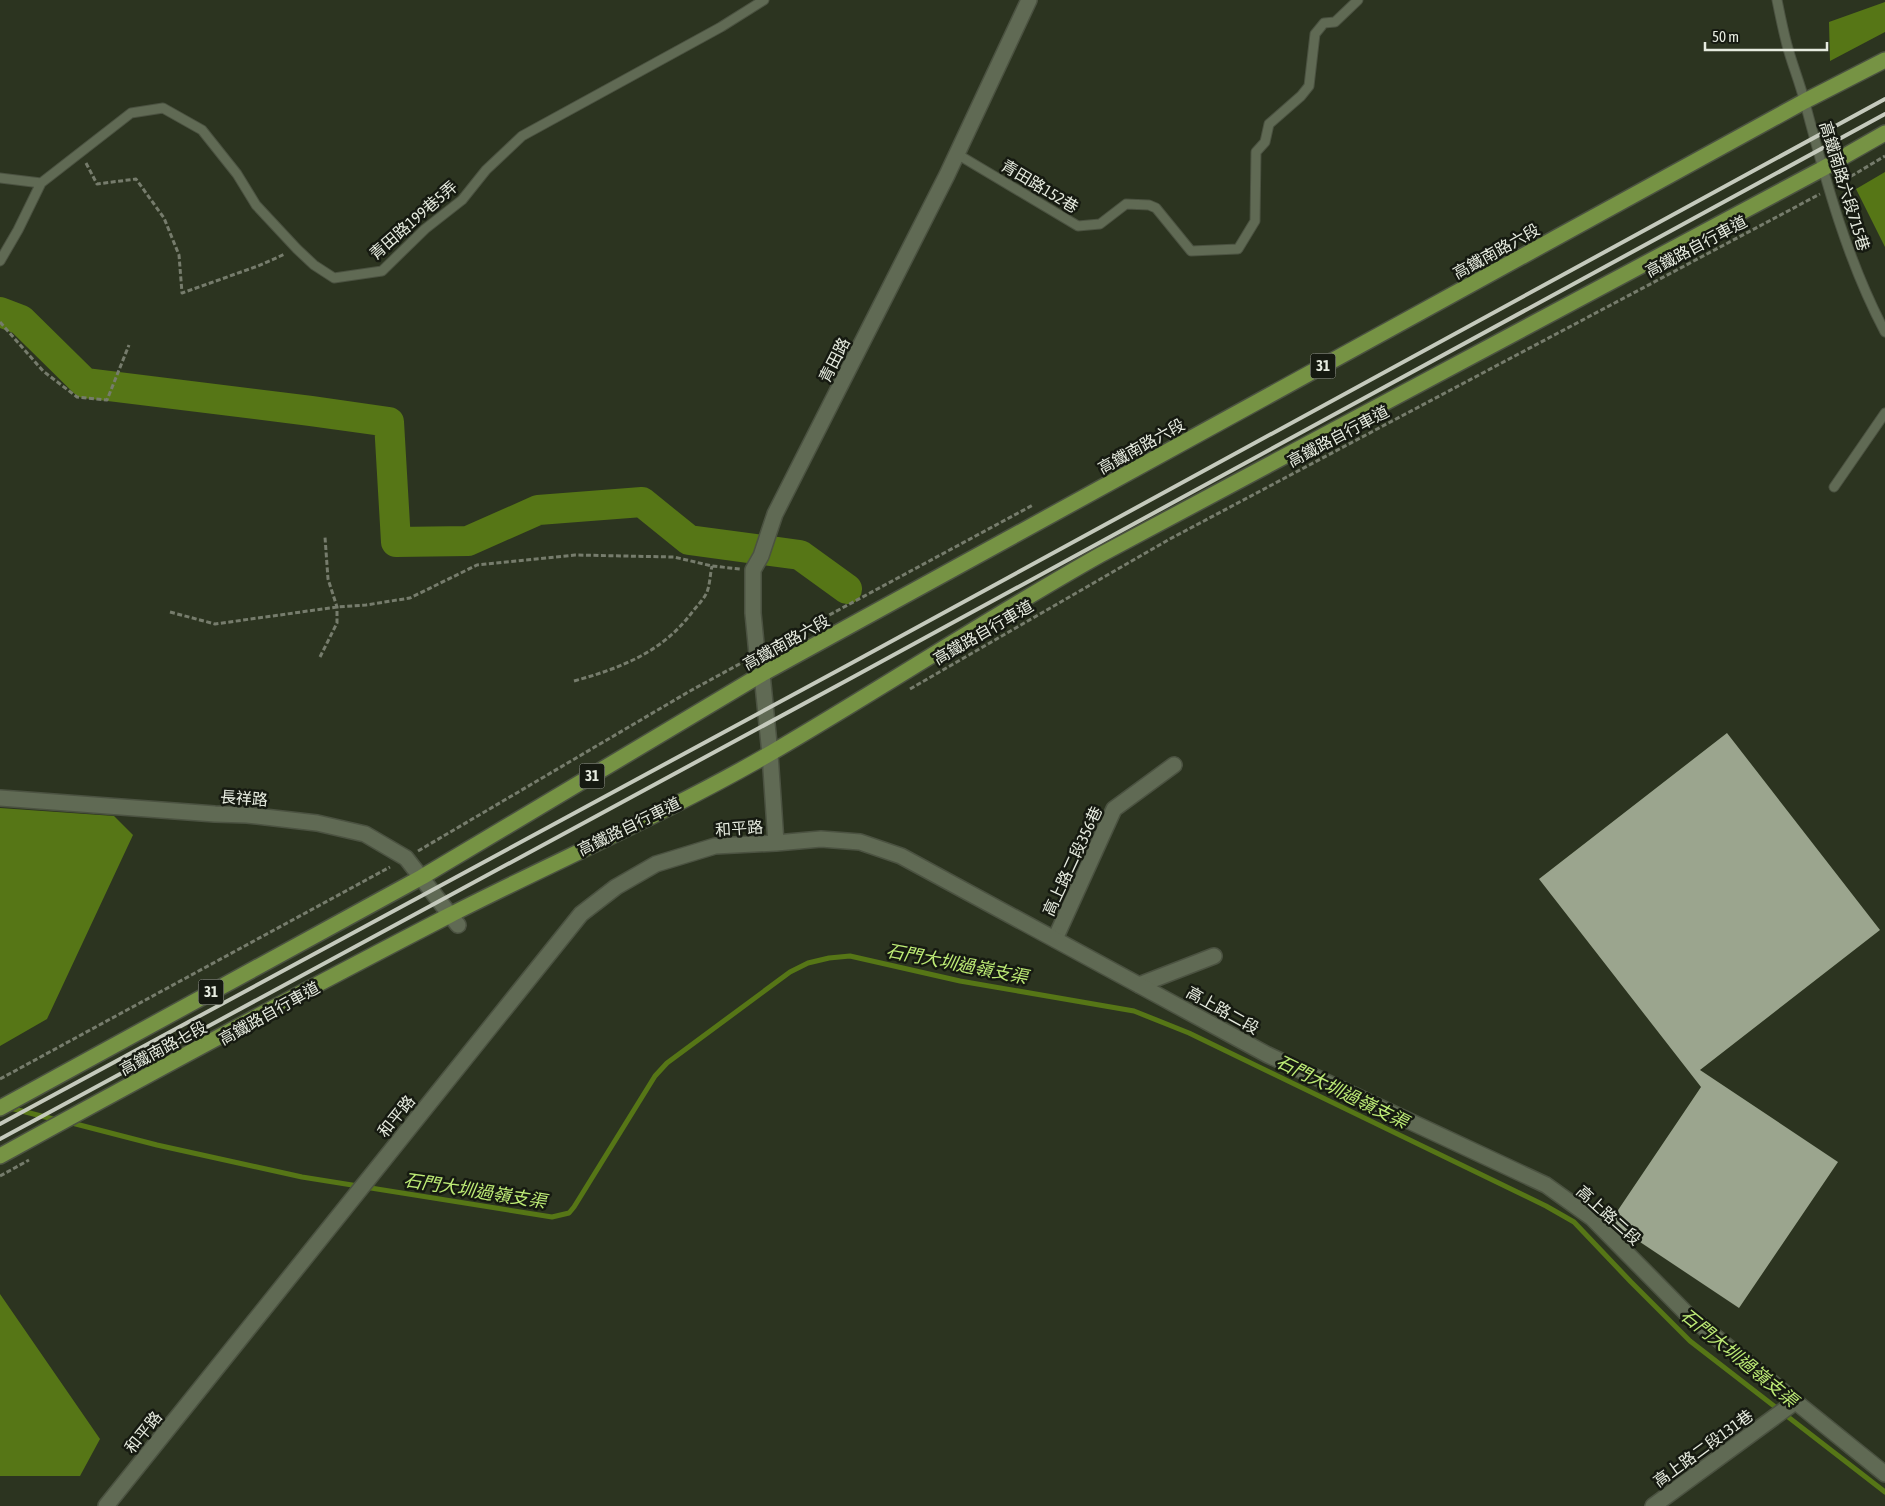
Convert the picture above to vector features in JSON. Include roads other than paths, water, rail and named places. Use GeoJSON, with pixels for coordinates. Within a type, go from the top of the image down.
{"type":"FeatureCollection","features":[{"type":"Feature","properties":{"kind":"main road","name":"高鐵南路六段"},"geometry":{"type":"LineString","coordinates":[[422,877],[762,674],[1805,101],[1885,60]]}},
{"type":"Feature","properties":{"kind":"main road"},"geometry":{"type":"LineString","coordinates":[[454,920],[770,754],[1021,600],[1100,555],[1822,169],[1885,133]]}},
{"type":"Feature","properties":{"kind":"main road","name":"高鐵南路七段"},"geometry":{"type":"LineString","coordinates":[[0,1108],[422,877]]}},
{"type":"Feature","properties":{"kind":"main road","name":"高鐵南路七段"},"geometry":{"type":"LineString","coordinates":[[0,1156],[50,1128],[454,920]]}},
{"type":"Feature","properties":{"kind":"street","name":"青田路"},"geometry":{"type":"LineString","coordinates":[[770,754],[762,674],[753,613],[753,570],[775,514],[957,154],[1029,0]]}},
{"type":"Feature","properties":{"kind":"street"},"geometry":{"type":"LineString","coordinates":[[770,754],[776,843]]}},
{"type":"Feature","properties":{"kind":"street","name":"高上路二段356巷"},"geometry":{"type":"LineString","coordinates":[[1055,938],[1114,809],[1174,765]]}},
{"type":"Feature","properties":{"kind":"street","name":"長祥路"},"geometry":{"type":"LineString","coordinates":[[0,798],[205,813],[247,814],[317,823],[365,834],[406,858],[454,920]]}},
{"type":"Feature","properties":{"kind":"street","name":"高上路二段"},"geometry":{"type":"LineString","coordinates":[[776,843],[821,839],[860,842],[901,856],[1268,1055],[1546,1185],[1592,1218],[1687,1314],[1793,1404],[1885,1474]]}},
{"type":"Feature","properties":{"kind":"street","name":"和平路"},"geometry":{"type":"LineString","coordinates":[[106,1506],[581,914],[616,887],[656,864],[715,846],[776,843]]}},
{"type":"Feature","properties":{"kind":"street"},"geometry":{"type":"LineString","coordinates":[[1139,985],[1214,956]]}},
{"type":"Feature","properties":{"kind":"street","name":"高上路二段131巷"},"geometry":{"type":"LineString","coordinates":[[1653,1506],[1793,1404]]}},
{"type":"Feature","properties":{"kind":"lane","name":"青田路199巷5弄"},"geometry":{"type":"LineString","coordinates":[[41,183],[131,112],[163,108],[202,130],[237,174],[256,204],[314,265],[334,278],[382,271],[425,229],[462,200],[486,170],[522,136],[721,27],[764,0]]}},
{"type":"Feature","properties":{"kind":"lane","name":"青田路152巷"},"geometry":{"type":"LineString","coordinates":[[957,154],[1078,226],[1100,224],[1126,204],[1149,205],[1156,208],[1191,251],[1238,249],[1255,221],[1256,152],[1265,142],[1269,124],[1301,96],[1309,86],[1315,34],[1324,24],[1335,22],[1358,0]]}},
{"type":"Feature","properties":{"kind":"lane","name":"高鐵南路六段715巷"},"geometry":{"type":"LineString","coordinates":[[1777,0],[1787,44],[1805,101],[1822,169],[1852,260],[1870,303],[1885,332]]}},
{"type":"Feature","properties":{"kind":"lane"},"geometry":{"type":"LineString","coordinates":[[0,178],[41,183],[18,230],[0,261]]}},
{"type":"Feature","properties":{"kind":"lane"},"geometry":{"type":"LineString","coordinates":[[1834,488],[1885,413]]}},
{"type":"Feature","properties":{"kind":"waterway"},"geometry":{"type":"LineString","coordinates":[[0,312],[21,320],[85,383],[389,422],[396,542],[468,541],[538,510],[642,502],[689,540],[800,555],[847,589]]}},
{"type":"Feature","properties":{"kind":"waterway","name":"石門大圳過嶺支渠"},"geometry":{"type":"LineString","coordinates":[[68,1122],[157,1145],[302,1177],[552,1217],[569,1213],[574,1207],[655,1076],[667,1063],[790,972],[808,963],[850,956],[960,981],[1134,1011],[1189,1033],[1546,1206],[1574,1222],[1690,1341],[1885,1492]]}},
{"type":"Feature","properties":{"kind":"waterway","name":"石門大圳過嶺支渠"},"geometry":{"type":"LineString","coordinates":[[10,1108],[57,1120]]}},
{"type":"Feature","properties":{"kind":"railway"},"geometry":{"type":"LineString","coordinates":[[0,1124],[848,665],[1885,99]]}},
{"type":"Feature","properties":{"kind":"railway"},"geometry":{"type":"LineString","coordinates":[[0,1139],[855,676],[1885,114]]}}]}
